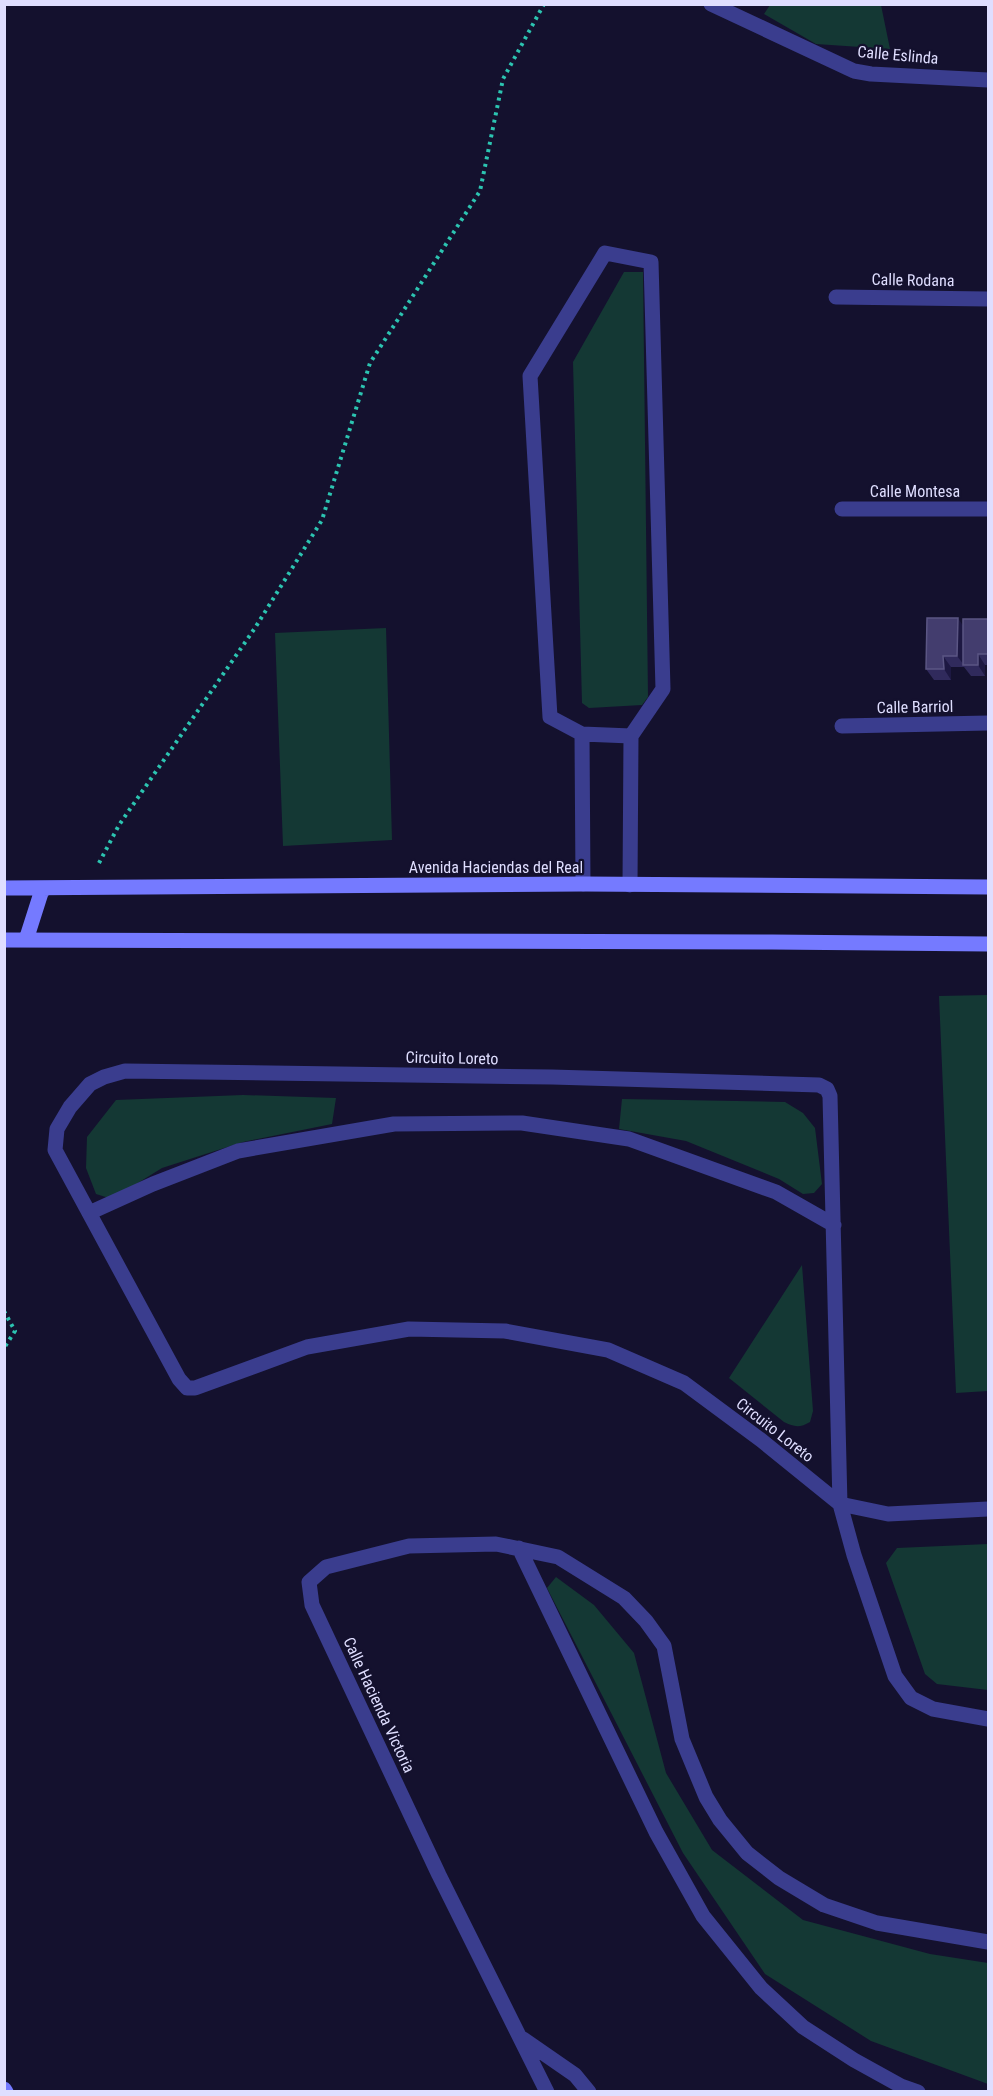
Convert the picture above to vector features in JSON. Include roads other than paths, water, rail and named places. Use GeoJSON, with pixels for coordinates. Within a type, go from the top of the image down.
{"type":"FeatureCollection","features":[{"type":"Feature","properties":{"kind":"main road","name":"Avenida Haciendas del Real"},"geometry":{"type":"LineString","coordinates":[[4,888],[583,884],[988,887]]}},
{"type":"Feature","properties":{"kind":"main road"},"geometry":{"type":"LineString","coordinates":[[26,940],[44,889]]}},
{"type":"Feature","properties":{"kind":"main road"},"geometry":{"type":"LineString","coordinates":[[4,940],[988,944]]}},
{"type":"Feature","properties":{"kind":"street","name":"Calle Eslinda"},"geometry":{"type":"LineString","coordinates":[[711,4],[739,11],[854,71],[871,74],[988,80]]}},
{"type":"Feature","properties":{"kind":"street"},"geometry":{"type":"LineString","coordinates":[[630,885],[631,736],[663,689],[651,262],[605,253],[530,376],[550,717],[582,734],[631,736]]}},
{"type":"Feature","properties":{"kind":"street","name":"Calle Rodana"},"geometry":{"type":"LineString","coordinates":[[836,297],[988,299]]}},
{"type":"Feature","properties":{"kind":"street","name":"Calle Montesa"},"geometry":{"type":"LineString","coordinates":[[842,509],[988,509]]}},
{"type":"Feature","properties":{"kind":"street","name":"Calle Barriol"},"geometry":{"type":"LineString","coordinates":[[842,726],[988,723]]}},
{"type":"Feature","properties":{"kind":"street"},"geometry":{"type":"LineString","coordinates":[[582,734],[583,884]]}},
{"type":"Feature","properties":{"kind":"street","name":"Circuito Loreto"},"geometry":{"type":"LineString","coordinates":[[988,1509],[888,1514],[840,1504],[761,1440],[684,1383],[608,1350],[505,1331],[409,1329],[307,1347],[195,1388],[187,1388],[179,1379],[55,1150],[57,1129],[70,1107],[90,1084],[125,1071],[552,1077],[819,1085],[827,1089],[830,1096],[840,1504],[854,1555],[895,1676],[911,1698],[933,1710],[988,1719]]}},
{"type":"Feature","properties":{"kind":"street"},"geometry":{"type":"LineString","coordinates":[[89,1213],[153,1184],[238,1151],[394,1124],[522,1123],[629,1139],[776,1192],[834,1225]]}},
{"type":"Feature","properties":{"kind":"street","name":"Calle Hacienda Victoria"},"geometry":{"type":"LineString","coordinates":[[546,2091],[439,1875],[312,1605],[309,1582],[327,1568],[409,1546],[496,1544],[558,1557],[624,1598],[646,1621],[664,1646],[682,1739],[706,1797],[720,1820],[747,1853],[780,1878],[824,1905],[877,1923],[988,1942]]}},
{"type":"Feature","properties":{"kind":"street"},"geometry":{"type":"LineString","coordinates":[[519,1548],[656,1832],[703,1916],[760,1988],[803,2027],[854,2060],[901,2086],[918,2091]]}},
{"type":"Feature","properties":{"kind":"street","name":"Calle Hacienda Victoria"},"geometry":{"type":"LineString","coordinates":[[520,2037],[575,2075],[589,2091]]}}]}
